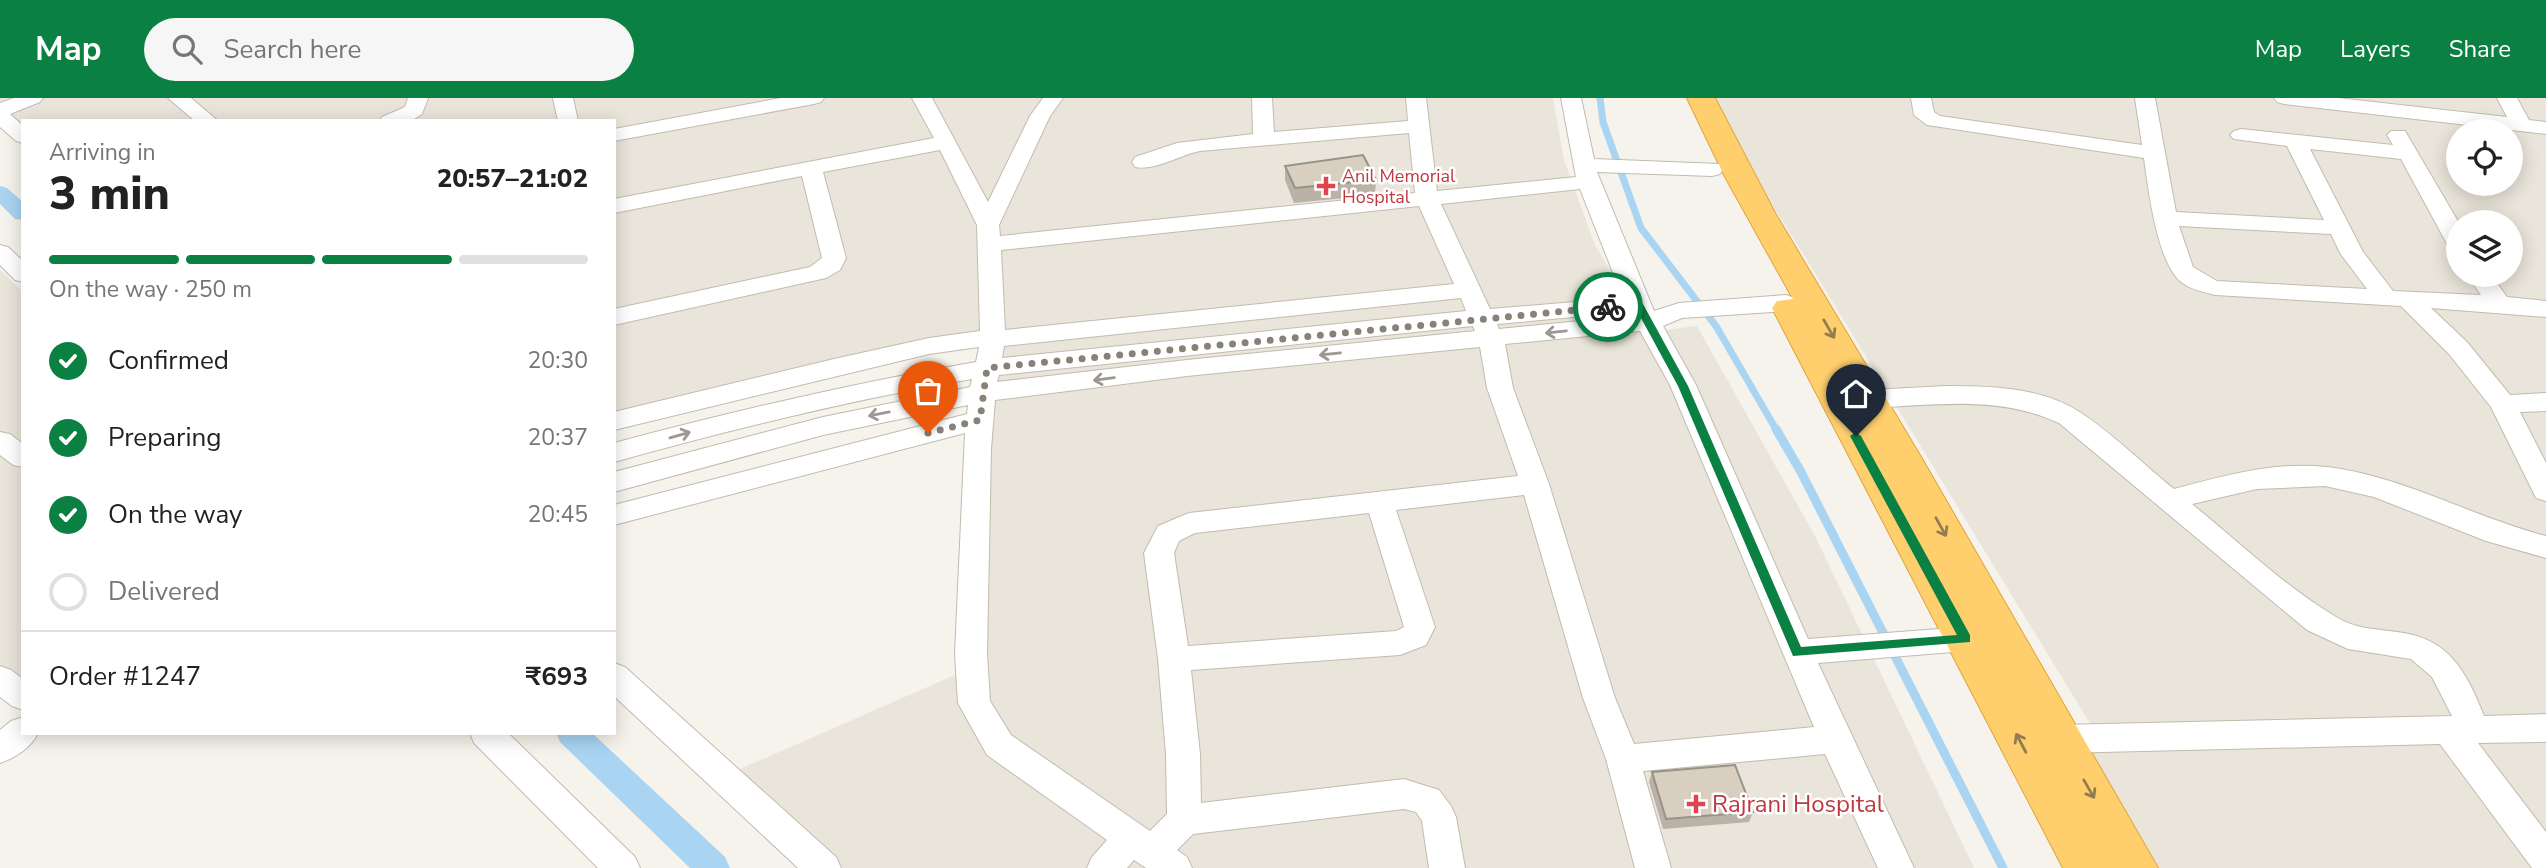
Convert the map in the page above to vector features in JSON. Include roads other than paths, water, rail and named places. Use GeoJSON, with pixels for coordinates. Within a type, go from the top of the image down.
{"type":"FeatureCollection","features":[{"type":"Feature","properties":{"kind":"highway"},"geometry":{"type":"LineString","coordinates":[[1677,98],[1712,169],[2088,868]]}},
{"type":"Feature","properties":{"kind":"highway"},"geometry":{"type":"LineString","coordinates":[[1702,98],[1735,167],[2134,868]]}},
{"type":"Feature","properties":{"kind":"street"},"geometry":{"type":"LineString","coordinates":[[0,110],[33,98]]}},
{"type":"Feature","properties":{"kind":"street"},"geometry":{"type":"LineString","coordinates":[[180,98],[206,119]]}},
{"type":"Feature","properties":{"kind":"street"},"geometry":{"type":"LineString","coordinates":[[395,119],[415,110],[418,98]]}},
{"type":"Feature","properties":{"kind":"street"},"geometry":{"type":"LineString","coordinates":[[563,98],[568,119]]}},
{"type":"Feature","properties":{"kind":"street"},"geometry":{"type":"LineString","coordinates":[[616,134],[729,105],[814,98]]}},
{"type":"Feature","properties":{"kind":"street"},"geometry":{"type":"LineString","coordinates":[[922,98],[947,142],[989,234],[993,340],[983,394],[971,654],[974,703],[999,745],[1152,853]]}},
{"type":"Feature","properties":{"kind":"street"},"geometry":{"type":"LineString","coordinates":[[1262,98],[1264,137]]}},
{"type":"Feature","properties":{"kind":"street"},"geometry":{"type":"LineString","coordinates":[[1416,98],[1427,198],[1486,328],[1500,388],[1535,484],[1599,698],[1623,760],[1653,868]]}},
{"type":"Feature","properties":{"kind":"street"},"geometry":{"type":"LineString","coordinates":[[1572,98],[1586,174],[1644,313],[1683,386],[1835,739],[1896,868]]}},
{"type":"Feature","properties":{"kind":"street"},"geometry":{"type":"LineString","coordinates":[[1921,98],[1924,115],[1934,121],[2154,153]]}},
{"type":"Feature","properties":{"kind":"street"},"geometry":{"type":"LineString","coordinates":[[2145,98],[2154,153],[2155,179],[2164,218],[2180,266],[2186,275],[2200,284],[2215,288],[2546,309]]}},
{"type":"Feature","properties":{"kind":"street"},"geometry":{"type":"LineString","coordinates":[[2284,98],[2384,104],[2482,119]]}},
{"type":"Feature","properties":{"kind":"street"},"geometry":{"type":"LineString","coordinates":[[2507,98],[2518,119]]}},
{"type":"Feature","properties":{"kind":"street"},"geometry":{"type":"LineString","coordinates":[[989,234],[1049,99]]}},
{"type":"Feature","properties":{"kind":"street"},"geometry":{"type":"LineString","coordinates":[[2384,104],[2406,153],[2446,222]]}},
{"type":"Feature","properties":{"kind":"street"},"geometry":{"type":"LineString","coordinates":[[0,116],[21,135]]}},
{"type":"Feature","properties":{"kind":"street"},"geometry":{"type":"LineString","coordinates":[[2523,125],[2546,128]]}},
{"type":"Feature","properties":{"kind":"street"},"geometry":{"type":"LineString","coordinates":[[1143,162],[1177,149],[1264,137],[1420,126]]}},
{"type":"Feature","properties":{"kind":"street"},"geometry":{"type":"LineString","coordinates":[[2241,135],[2406,153]]}},
{"type":"Feature","properties":{"kind":"street"},"geometry":{"type":"LineString","coordinates":[[2295,141],[2339,228],[2370,279],[2458,348],[2503,404],[2546,491]]}},
{"type":"Feature","properties":{"kind":"street"},"geometry":{"type":"LineString","coordinates":[[616,206],[947,142]]}},
{"type":"Feature","properties":{"kind":"street"},"geometry":{"type":"LineString","coordinates":[[989,234],[1427,198],[1586,174],[1614,166],[1712,169]]}},
{"type":"Feature","properties":{"kind":"street"},"geometry":{"type":"LineString","coordinates":[[616,317],[818,273],[832,265],[834,258],[811,168]]}},
{"type":"Feature","properties":{"kind":"street"},"geometry":{"type":"LineString","coordinates":[[2164,218],[2339,228]]}},
{"type":"Feature","properties":{"kind":"street"},"geometry":{"type":"LineString","coordinates":[[0,252],[21,273]]}},
{"type":"Feature","properties":{"kind":"street"},"geometry":{"type":"LineString","coordinates":[[2487,287],[2499,304]]}},
{"type":"Feature","properties":{"kind":"street"},"geometry":{"type":"LineString","coordinates":[[616,420],[794,376],[953,342],[1469,290]]}},
{"type":"Feature","properties":{"kind":"street"},"geometry":{"type":"LineString","coordinates":[[616,481],[823,426],[983,394],[1486,328],[1786,303]]}},
{"type":"Feature","properties":{"kind":"street"},"geometry":{"type":"LineString","coordinates":[[616,447],[878,387],[983,394]]}},
{"type":"Feature","properties":{"kind":"street"},"geometry":{"type":"LineString","coordinates":[[616,514],[983,394]]}},
{"type":"Feature","properties":{"kind":"street"},"geometry":{"type":"LineString","coordinates":[[1870,400],[2004,395],[2051,407],[2068,417],[2301,610],[2348,638],[2401,643],[2425,652],[2442,666],[2455,685],[2462,732],[2546,859]]}},
{"type":"Feature","properties":{"kind":"street"},"geometry":{"type":"LineString","coordinates":[[2503,404],[2546,402]]}},
{"type":"Feature","properties":{"kind":"street"},"geometry":{"type":"LineString","coordinates":[[0,441],[21,457]]}},
{"type":"Feature","properties":{"kind":"street"},"geometry":{"type":"LineString","coordinates":[[2168,501],[2244,481],[2296,476],[2346,479],[2385,490],[2490,532],[2546,547]]}},
{"type":"Feature","properties":{"kind":"street"},"geometry":{"type":"LineString","coordinates":[[1184,820],[1183,754],[1174,659],[1159,553],[1168,534],[1189,523],[1535,484]]}},
{"type":"Feature","properties":{"kind":"street"},"geometry":{"type":"LineString","coordinates":[[1174,659],[1400,643],[1415,636],[1420,627],[1418,618],[1380,503]]}},
{"type":"Feature","properties":{"kind":"street"},"geometry":{"type":"LineString","coordinates":[[1797,652],[1965,639]]}},
{"type":"Feature","properties":{"kind":"street"},"geometry":{"type":"LineString","coordinates":[[616,678],[823,868]]}},
{"type":"Feature","properties":{"kind":"street"},"geometry":{"type":"LineString","coordinates":[[0,679],[21,695]]}},
{"type":"Feature","properties":{"kind":"street"},"geometry":{"type":"LineString","coordinates":[[2060,739],[2546,728]]}},
{"type":"Feature","properties":{"kind":"street"},"geometry":{"type":"LineString","coordinates":[[0,748],[21,732]]}},
{"type":"Feature","properties":{"kind":"street"},"geometry":{"type":"LineString","coordinates":[[488,735],[622,868]]}},
{"type":"Feature","properties":{"kind":"street"},"geometry":{"type":"LineString","coordinates":[[1623,760],[1835,739]]}},
{"type":"Feature","properties":{"kind":"street"},"geometry":{"type":"LineString","coordinates":[[1105,868],[1152,853],[1184,820],[1404,794],[1427,800],[1439,817],[1447,868]]}},
{"type":"Feature","properties":{"kind":"waterway"},"geometry":{"type":"LineString","coordinates":[[1600,98],[1603,122],[1641,228],[1716,326],[1777,431]]}},
{"type":"Feature","properties":{"kind":"waterway"},"geometry":{"type":"LineString","coordinates":[[0,192],[21,212]]}},
{"type":"Feature","properties":{"kind":"waterway"},"geometry":{"type":"LineString","coordinates":[[1776,429],[1801,472],[2003,868]]}},
{"type":"Feature","properties":{"kind":"waterway"},"geometry":{"type":"LineString","coordinates":[[573,735],[713,868]]}},
{"type":"Feature","properties":{"kind":"place","name":"Anil Memorial Hospital"},"geometry":{"type":"Point","coordinates":[1326,186]}},
{"type":"Feature","properties":{"kind":"place","name":"Rajrani Hospital"},"geometry":{"type":"Point","coordinates":[1696,804]}}]}
